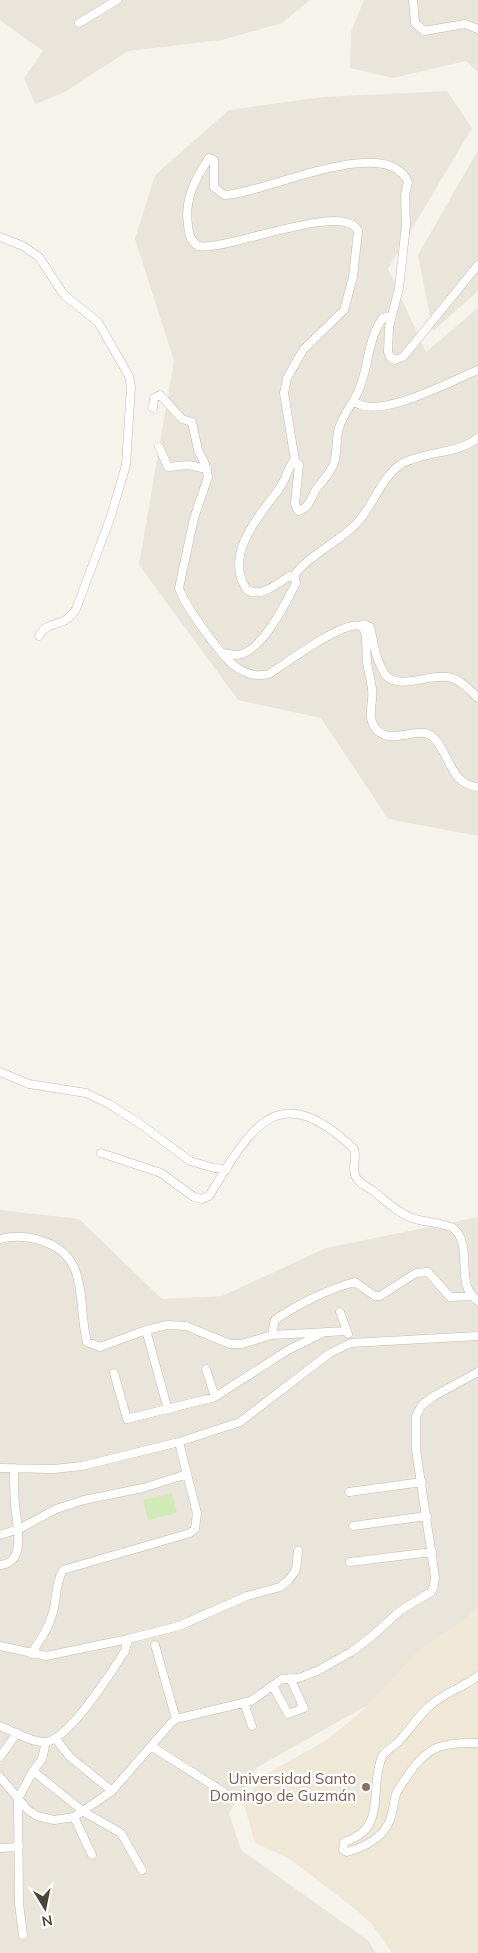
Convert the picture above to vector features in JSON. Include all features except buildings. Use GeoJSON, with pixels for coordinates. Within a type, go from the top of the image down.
{"type":"FeatureCollection","features":[{"type":"Feature","properties":{"kind":"street"},"geometry":{"type":"LineString","coordinates":[[80,23],[117,0]]}},
{"type":"Feature","properties":{"kind":"street"},"geometry":{"type":"LineString","coordinates":[[413,0],[415,23],[424,31],[465,24],[478,29]]}},
{"type":"Feature","properties":{"kind":"street"},"geometry":{"type":"LineString","coordinates":[[478,265],[403,357],[394,360],[388,352],[391,316],[399,288],[405,239],[404,195],[408,182],[402,173],[378,164],[352,163],[224,195],[214,187],[214,160],[211,158],[208,159],[193,186],[187,205],[189,236],[192,242],[198,246],[240,241],[283,228],[319,222],[348,222],[355,226],[358,231],[353,277],[344,310],[309,344],[285,383],[284,393],[294,461],[280,489],[250,528],[239,564],[242,581],[245,588],[251,593],[265,590],[289,576],[293,577],[301,568],[344,536],[358,522],[395,468],[421,456],[456,450],[478,438]]}},
{"type":"Feature","properties":{"kind":"street"},"geometry":{"type":"LineString","coordinates":[[0,237],[35,253],[45,264],[64,295],[95,318],[129,376],[131,387],[127,458],[111,516],[76,610],[68,620],[46,626],[39,636]]}},
{"type":"Feature","properties":{"kind":"street"},"geometry":{"type":"LineString","coordinates":[[294,461],[299,464],[295,507],[301,511],[309,504],[316,490],[329,476],[335,461],[339,427],[346,410],[354,401],[377,330],[383,318],[391,316]]}},
{"type":"Feature","properties":{"kind":"street"},"geometry":{"type":"LineString","coordinates":[[354,401],[360,406],[367,408],[401,403],[478,370]]}},
{"type":"Feature","properties":{"kind":"street"},"geometry":{"type":"LineString","coordinates":[[153,408],[154,398],[160,395],[182,419],[192,422],[198,450],[207,469],[208,480],[194,518],[179,584],[189,608],[223,653],[240,669],[252,674],[265,675],[324,638],[351,625],[360,626],[364,624],[370,627],[378,661],[386,675],[392,680],[402,683],[426,677],[448,677],[465,685],[478,698]]}},
{"type":"Feature","properties":{"kind":"street"},"geometry":{"type":"LineString","coordinates":[[159,447],[168,467],[188,465],[207,469]]}},
{"type":"Feature","properties":{"kind":"street"},"geometry":{"type":"LineString","coordinates":[[223,653],[239,655],[253,648],[273,624],[287,600],[296,583],[293,577]]}},
{"type":"Feature","properties":{"kind":"street"},"geometry":{"type":"LineString","coordinates":[[360,626],[365,633],[367,664],[373,691],[371,718],[376,728],[382,733],[392,736],[429,734],[445,754],[460,780],[478,787]]}},
{"type":"Feature","properties":{"kind":"street"},"geometry":{"type":"LineString","coordinates":[[0,1072],[29,1084],[86,1093],[109,1104],[139,1123],[190,1162],[214,1168],[227,1168]]}},
{"type":"Feature","properties":{"kind":"street"},"geometry":{"type":"LineString","coordinates":[[101,1153],[161,1173],[194,1197],[202,1199],[209,1196],[248,1139],[269,1117],[292,1112],[312,1118],[354,1149],[356,1155],[355,1175],[359,1181],[392,1208],[428,1223],[451,1227],[459,1235],[464,1257],[465,1283],[471,1296]]}},
{"type":"Feature","properties":{"kind":"street"},"geometry":{"type":"LineString","coordinates":[[0,1239],[30,1237],[57,1246],[70,1259],[80,1285],[81,1313],[87,1342],[100,1347],[167,1324],[186,1326],[230,1344],[242,1344],[272,1335],[347,1331]]}},
{"type":"Feature","properties":{"kind":"street"},"geometry":{"type":"LineString","coordinates":[[272,1335],[275,1320],[324,1294],[355,1282],[375,1296],[380,1296],[416,1273],[428,1272],[450,1297],[471,1296],[478,1300]]}},
{"type":"Feature","properties":{"kind":"street"},"geometry":{"type":"LineString","coordinates":[[340,1312],[351,1343]]}},
{"type":"Feature","properties":{"kind":"street"},"geometry":{"type":"LineString","coordinates":[[146,1330],[168,1410]]}},
{"type":"Feature","properties":{"kind":"street"},"geometry":{"type":"LineString","coordinates":[[114,1373],[126,1418],[168,1410],[215,1397],[288,1350],[324,1332]]}},
{"type":"Feature","properties":{"kind":"street"},"geometry":{"type":"LineString","coordinates":[[0,1468],[54,1469],[82,1466],[178,1442],[240,1422],[330,1353],[351,1343],[478,1336]]}},
{"type":"Feature","properties":{"kind":"street"},"geometry":{"type":"LineString","coordinates":[[206,1369],[215,1397]]}},
{"type":"Feature","properties":{"kind":"street"},"geometry":{"type":"LineString","coordinates":[[0,1777],[18,1799],[37,1816],[54,1820],[74,1817],[84,1812],[112,1791],[165,1728],[176,1719],[257,1699],[282,1679],[307,1676],[351,1652],[401,1610],[431,1592],[435,1576],[416,1450],[416,1416],[422,1405],[434,1396],[478,1372]]}},
{"type":"Feature","properties":{"kind":"street"},"geometry":{"type":"LineString","coordinates":[[31,1654],[47,1629],[53,1611],[59,1577],[63,1570],[190,1533],[195,1528],[197,1513],[178,1442]]}},
{"type":"Feature","properties":{"kind":"street"},"geometry":{"type":"LineString","coordinates":[[0,1565],[6,1565],[14,1559],[19,1529],[15,1504],[14,1468]]}},
{"type":"Feature","properties":{"kind":"street"},"geometry":{"type":"LineString","coordinates":[[0,1535],[19,1529],[56,1509],[84,1500],[143,1488],[187,1474]]}},
{"type":"Feature","properties":{"kind":"street"},"geometry":{"type":"LineString","coordinates":[[349,1492],[422,1482]]}},
{"type":"Feature","properties":{"kind":"street"},"geometry":{"type":"LineString","coordinates":[[353,1526],[427,1516]]}},
{"type":"Feature","properties":{"kind":"street"},"geometry":{"type":"LineString","coordinates":[[0,1646],[46,1656],[128,1640],[179,1626],[247,1596],[280,1586],[288,1581],[296,1570],[298,1552]]}},
{"type":"Feature","properties":{"kind":"street"},"geometry":{"type":"LineString","coordinates":[[350,1562],[432,1552]]}},
{"type":"Feature","properties":{"kind":"street"},"geometry":{"type":"LineString","coordinates":[[0,1726],[46,1742],[55,1738],[80,1717],[125,1650],[128,1640]]}},
{"type":"Feature","properties":{"kind":"street"},"geometry":{"type":"LineString","coordinates":[[155,1645],[176,1719]]}},
{"type":"Feature","properties":{"kind":"street"},"geometry":{"type":"LineString","coordinates":[[478,1676],[434,1702],[418,1716],[400,1740],[385,1752],[376,1780],[375,1807],[372,1822],[362,1834],[344,1842],[344,1850],[347,1852],[360,1848],[380,1835],[389,1824],[398,1791],[420,1757],[433,1749],[458,1743],[478,1743]]}},
{"type":"Feature","properties":{"kind":"street"},"geometry":{"type":"LineString","coordinates":[[273,1686],[288,1714],[304,1708],[290,1678]]}},
{"type":"Feature","properties":{"kind":"street"},"geometry":{"type":"LineString","coordinates":[[244,1703],[252,1726]]}},
{"type":"Feature","properties":{"kind":"street"},"geometry":{"type":"LineString","coordinates":[[0,1757],[17,1733]]}},
{"type":"Feature","properties":{"kind":"street"},"geometry":{"type":"LineString","coordinates":[[55,1738],[70,1757],[112,1791]]}},
{"type":"Feature","properties":{"kind":"street"},"geometry":{"type":"LineString","coordinates":[[23,1934],[19,1904],[18,1799],[33,1771],[42,1759],[46,1742]]}},
{"type":"Feature","properties":{"kind":"street"},"geometry":{"type":"LineString","coordinates":[[151,1746],[225,1793]]}},
{"type":"Feature","properties":{"kind":"street"},"geometry":{"type":"LineString","coordinates":[[33,1771],[84,1812],[121,1834],[142,1870]]}},
{"type":"Feature","properties":{"kind":"street"},"geometry":{"type":"LineString","coordinates":[[74,1817],[92,1855]]}},
{"type":"Feature","properties":{"kind":"street"},"geometry":{"type":"LineString","coordinates":[[0,1848],[19,1848]]}},
{"type":"Feature","properties":{"kind":"shaded area"},"geometry":{"type":"Polygon","coordinates":[[[0,0],[310,0],[282,23],[222,40],[128,51],[63,93],[35,104],[24,78],[43,51],[0,20],[0,0]]]}},
{"type":"Feature","properties":{"kind":"shaded area"},"geometry":{"type":"Polygon","coordinates":[[[364,0],[478,0],[478,72],[466,61],[393,78],[350,68],[351,32],[364,0]]]}},
{"type":"Feature","properties":{"kind":"shaded area"},"geometry":{"type":"Polygon","coordinates":[[[447,91],[472,128],[388,269],[426,352],[478,308],[478,836],[388,819],[321,718],[238,700],[139,565],[174,361],[135,239],[155,175],[229,110],[323,97],[447,91]]]}},
{"type":"Feature","properties":{"kind":"shaded area"},"geometry":{"type":"Polygon","coordinates":[[[478,150],[478,291],[433,331],[418,255],[478,150]]]}},
{"type":"Feature","properties":{"kind":"shaded area"},"geometry":{"type":"Polygon","coordinates":[[[0,1210],[79,1219],[162,1299],[222,1296],[326,1248],[478,1217],[478,1643],[256,1768],[229,1813],[241,1850],[369,1941],[375,1953],[0,1953],[0,1210]]]}},
{"type":"Feature","properties":{"kind":"shaded area","name":"Universidad Santo Domingo de Guzmán"},"geometry":{"type":"Polygon","coordinates":[[[478,1606],[478,1953],[392,1953],[371,1923],[355,1909],[290,1859],[255,1843],[243,1801],[266,1774],[325,1741],[344,1726],[367,1706],[420,1649],[467,1617],[478,1606]]]}},
{"type":"Feature","properties":{"kind":"green space"},"geometry":{"type":"Polygon","coordinates":[[[172,1493],[177,1513],[148,1520],[143,1500],[172,1493]]]}},
{"type":"Feature","properties":{"kind":"place","name":"Universidad Santo Domingo de Guzmán"},"geometry":{"type":"Point","coordinates":[366,1787]}}]}
